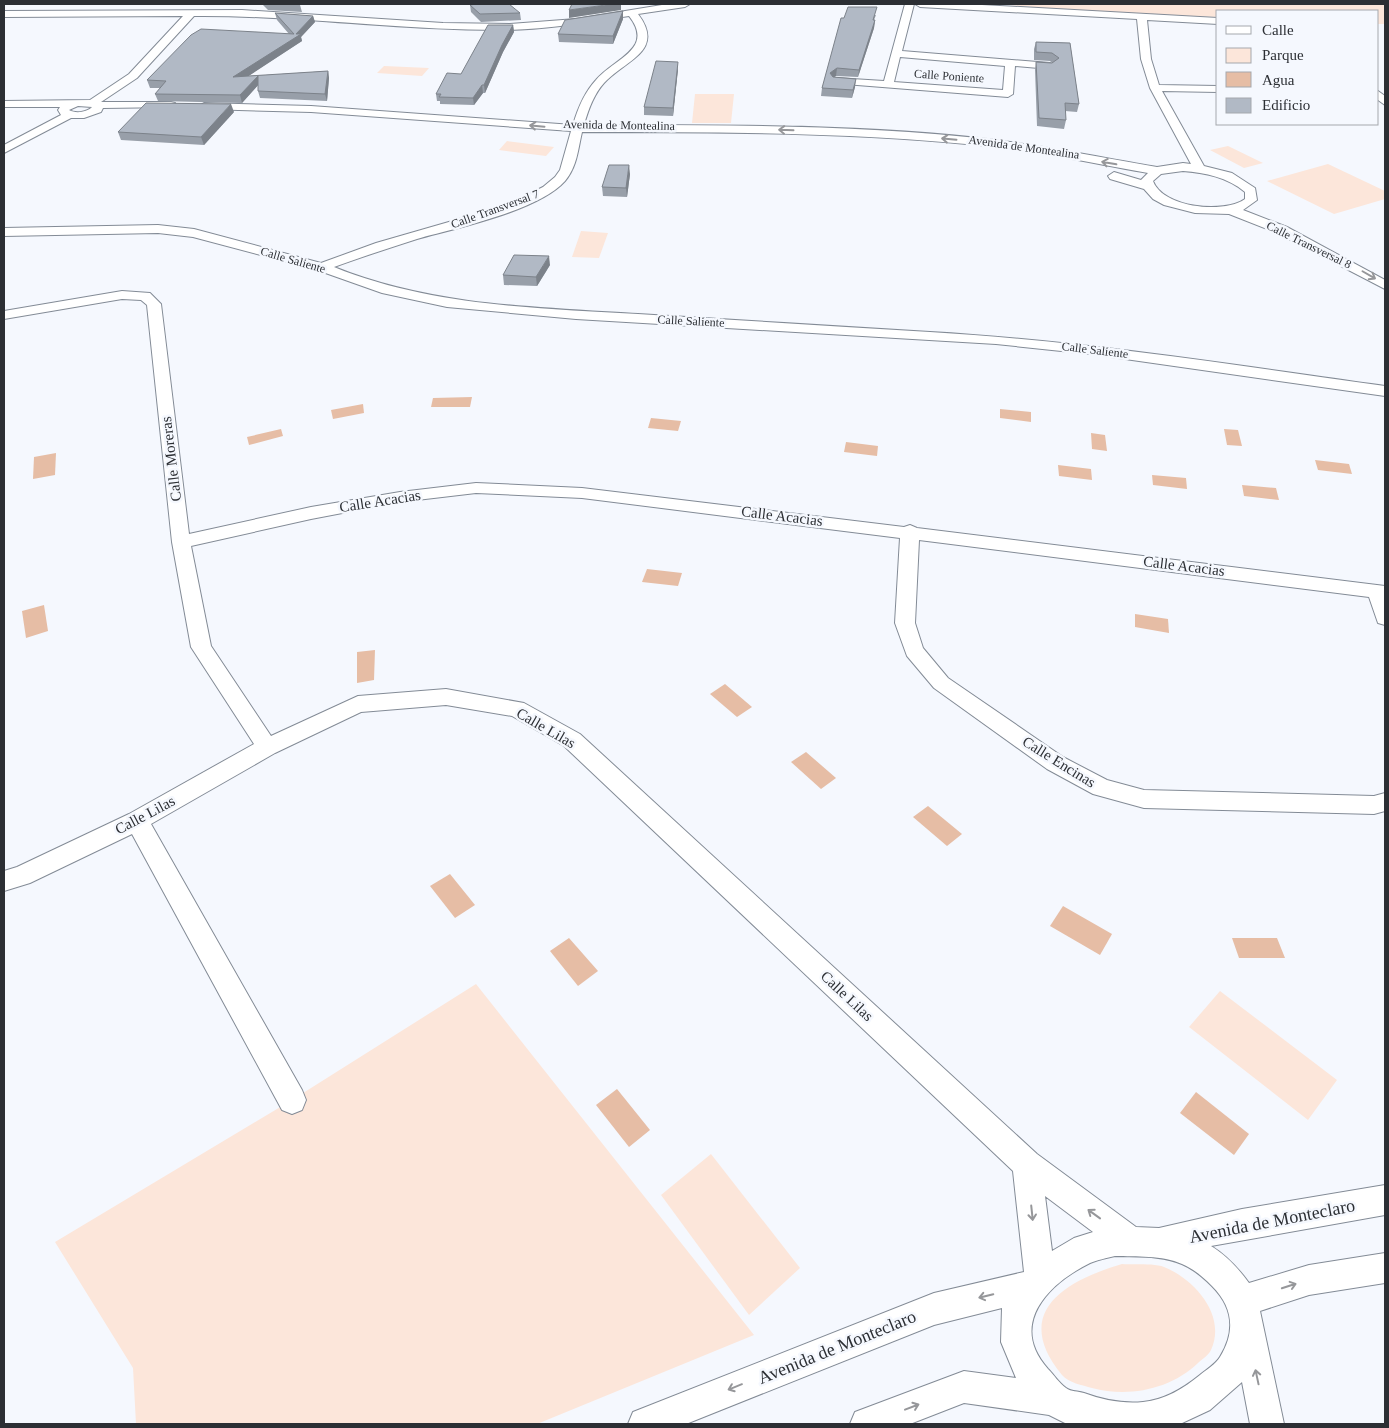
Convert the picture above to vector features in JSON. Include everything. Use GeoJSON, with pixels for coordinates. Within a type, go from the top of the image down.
{"type":"FeatureCollection","features":[{"type":"Feature","properties":{"kind":"street"},"geometry":{"type":"LineString","coordinates":[[4,14],[192,12],[480,27],[551,24],[685,4]]}},
{"type":"Feature","properties":{"kind":"street","name":"Calle Poniente"},"geometry":{"type":"LineString","coordinates":[[888,85],[909,4]]}},
{"type":"Feature","properties":{"kind":"street"},"geometry":{"type":"LineString","coordinates":[[920,4],[1216,21]]}},
{"type":"Feature","properties":{"kind":"street"},"geometry":{"type":"LineString","coordinates":[[86,114],[97,110],[95,104],[133,76],[192,12]]}},
{"type":"Feature","properties":{"kind":"street","name":"Calle Transversal 7"},"geometry":{"type":"LineString","coordinates":[[322,267],[368,250],[479,216],[545,191],[558,181],[569,167],[584,107],[595,86],[606,74],[642,45],[645,36],[641,22],[632,13]]}},
{"type":"Feature","properties":{"kind":"street"},"geometry":{"type":"LineString","coordinates":[[1142,18],[1148,70],[1155,88],[1193,152],[1199,168]]}},
{"type":"Feature","properties":{"kind":"street","name":"Calle Poniente"},"geometry":{"type":"LineString","coordinates":[[896,54],[1050,66]]}},
{"type":"Feature","properties":{"kind":"street","name":"Calle Poniente"},"geometry":{"type":"LineString","coordinates":[[836,81],[1008,98],[1010,63]]}},
{"type":"Feature","properties":{"kind":"street"},"geometry":{"type":"LineString","coordinates":[[1155,88],[1216,89]]}},
{"type":"Feature","properties":{"kind":"street"},"geometry":{"type":"LineString","coordinates":[[4,104],[69,110]]}},
{"type":"Feature","properties":{"kind":"street","name":"Avenida de Montealina"},"geometry":{"type":"LineString","coordinates":[[69,110],[95,104],[576,134],[817,141],[894,146],[1039,162],[1091,170],[1147,186]]}},
{"type":"Feature","properties":{"kind":"street"},"geometry":{"type":"LineString","coordinates":[[4,113],[69,110]]}},
{"type":"Feature","properties":{"kind":"street"},"geometry":{"type":"LineString","coordinates":[[4,150],[69,110]]}},
{"type":"Feature","properties":{"kind":"street","name":"Avenida de Montealina"},"geometry":{"type":"LineString","coordinates":[[69,110],[86,114],[187,110]]}},
{"type":"Feature","properties":{"kind":"street","name":"Avenida de Montealina"},"geometry":{"type":"LineString","coordinates":[[576,134],[763,129],[901,135],[1006,146],[1157,172]]}},
{"type":"Feature","properties":{"kind":"street"},"geometry":{"type":"LineString","coordinates":[[1183,167],[1199,168],[1222,173],[1240,181],[1251,191],[1256,202],[1230,210],[1210,211],[1168,202],[1154,194],[1147,186],[1147,180],[1157,172],[1183,167]]}},
{"type":"Feature","properties":{"kind":"street","name":"Calle Transversal 8"},"geometry":{"type":"LineString","coordinates":[[1230,210],[1282,230],[1385,285]]}},
{"type":"Feature","properties":{"kind":"street","name":"Calle Saliente"},"geometry":{"type":"LineString","coordinates":[[4,232],[158,229],[194,233],[322,267],[378,287],[447,304],[576,315],[996,340],[1090,349],[1385,391]]}},
{"type":"Feature","properties":{"kind":"street","name":"Calle Moreras"},"geometry":{"type":"LineString","coordinates":[[4,315],[122,295],[145,296],[154,304],[181,542],[201,647],[267,747]]}},
{"type":"Feature","properties":{"kind":"street","name":"Calle Acacias"},"geometry":{"type":"LineString","coordinates":[[181,542],[329,510],[400,497],[476,488],[582,492],[1381,591]]}},
{"type":"Feature","properties":{"kind":"street","name":"Calle Encinas"},"geometry":{"type":"LineString","coordinates":[[910,532],[905,623],[914,652],[941,683],[1055,763],[1101,788],[1144,799],[1374,805],[1385,802]]}},
{"type":"Feature","properties":{"kind":"street"},"geometry":{"type":"LineString","coordinates":[[1381,591],[1385,618]]}},
{"type":"Feature","properties":{"kind":"street","name":"Calle Lilas"},"geometry":{"type":"LineString","coordinates":[[4,881],[22,876],[137,821],[267,747],[358,704],[446,697],[517,708],[572,740],[1027,1164],[1146,1243]]}},
{"type":"Feature","properties":{"kind":"street"},"geometry":{"type":"LineString","coordinates":[[137,821],[292,1100]]}},
{"type":"Feature","properties":{"kind":"street"},"geometry":{"type":"LineString","coordinates":[[1027,1164],[1037,1282]]}},
{"type":"Feature","properties":{"kind":"street","name":"Avenida de Monteclaro"},"geometry":{"type":"LineString","coordinates":[[1146,1243],[1242,1224],[1385,1200]]}},
{"type":"Feature","properties":{"kind":"street"},"geometry":{"type":"LineString","coordinates":[[1267,1424],[1245,1316],[1229,1282],[1212,1264],[1186,1249],[1146,1243],[1115,1242],[1085,1249],[1056,1267],[1037,1282],[1016,1311],[1017,1342],[1031,1374],[1053,1399],[1065,1406],[1080,1408],[1110,1421],[1144,1419],[1177,1410],[1198,1398],[1231,1370],[1245,1316],[1309,1280],[1385,1268]]}},
{"type":"Feature","properties":{"kind":"street","name":"Avenida de Monteclaro"},"geometry":{"type":"LineString","coordinates":[[645,1424],[934,1309],[1037,1282]]}},
{"type":"Feature","properties":{"kind":"street"},"geometry":{"type":"LineString","coordinates":[[867,1424],[964,1387],[1053,1399]]}},
{"type":"Feature","properties":{"kind":"green space"},"geometry":{"type":"Polygon","coordinates":[[[998,4],[1385,4],[1385,24],[1379,24],[1379,10],[1216,10],[1216,17],[1116,14],[998,4]]]}},
{"type":"Feature","properties":{"kind":"green space"},"geometry":{"type":"Polygon","coordinates":[[[384,66],[429,68],[422,76],[377,73],[384,66]]]}},
{"type":"Feature","properties":{"kind":"green space"},"geometry":{"type":"Polygon","coordinates":[[[695,94],[734,94],[731,123],[692,123],[695,94]]]}},
{"type":"Feature","properties":{"kind":"green space"},"geometry":{"type":"Polygon","coordinates":[[[507,141],[554,147],[546,156],[499,150],[507,141]]]}},
{"type":"Feature","properties":{"kind":"green space"},"geometry":{"type":"Polygon","coordinates":[[[1228,146],[1263,163],[1244,168],[1210,150],[1228,146]]]}},
{"type":"Feature","properties":{"kind":"green space"},"geometry":{"type":"Polygon","coordinates":[[[1328,164],[1385,191],[1385,199],[1334,214],[1267,181],[1328,164]]]}},
{"type":"Feature","properties":{"kind":"green space"},"geometry":{"type":"Polygon","coordinates":[[[581,231],[608,233],[599,258],[572,257],[581,231]]]}},
{"type":"Feature","properties":{"kind":"green space"},"geometry":{"type":"Polygon","coordinates":[[[476,984],[754,1335],[537,1424],[136,1424],[133,1368],[55,1242],[292,1100],[476,984]]]}},
{"type":"Feature","properties":{"kind":"green space"},"geometry":{"type":"Polygon","coordinates":[[[1220,991],[1337,1080],[1308,1120],[1189,1027],[1220,991]]]}},
{"type":"Feature","properties":{"kind":"green space"},"geometry":{"type":"Polygon","coordinates":[[[711,1154],[800,1268],[749,1315],[661,1195],[711,1154]]]}},
{"type":"Feature","properties":{"kind":"green space"},"geometry":{"type":"Polygon","coordinates":[[[1122,1264],[1164,1267],[1186,1280],[1196,1289],[1205,1300],[1215,1324],[1215,1337],[1211,1350],[1187,1372],[1162,1385],[1149,1389],[1120,1392],[1106,1391],[1072,1382],[1062,1375],[1048,1353],[1042,1334],[1043,1317],[1051,1303],[1064,1290],[1101,1271],[1122,1264]]]}},
{"type":"Feature","properties":{"kind":"water"},"geometry":{"type":"Polygon","coordinates":[[[472,397],[470,407],[431,407],[433,398],[472,397]]]}},
{"type":"Feature","properties":{"kind":"water"},"geometry":{"type":"Polygon","coordinates":[[[363,404],[364,413],[333,419],[331,410],[363,404]]]}},
{"type":"Feature","properties":{"kind":"water"},"geometry":{"type":"Polygon","coordinates":[[[1000,409],[1031,412],[1031,422],[1000,418],[1000,409]]]}},
{"type":"Feature","properties":{"kind":"water"},"geometry":{"type":"Polygon","coordinates":[[[651,418],[681,421],[678,431],[648,428],[651,418]]]}},
{"type":"Feature","properties":{"kind":"water"},"geometry":{"type":"Polygon","coordinates":[[[281,429],[283,436],[249,445],[247,437],[281,429]]]}},
{"type":"Feature","properties":{"kind":"water"},"geometry":{"type":"Polygon","coordinates":[[[1224,429],[1238,430],[1242,446],[1227,445],[1224,429]]]}},
{"type":"Feature","properties":{"kind":"water"},"geometry":{"type":"Polygon","coordinates":[[[1091,433],[1105,435],[1107,451],[1092,449],[1091,433]]]}},
{"type":"Feature","properties":{"kind":"water"},"geometry":{"type":"Polygon","coordinates":[[[846,442],[878,446],[877,456],[844,452],[846,442]]]}},
{"type":"Feature","properties":{"kind":"water"},"geometry":{"type":"Polygon","coordinates":[[[56,453],[55,475],[33,479],[34,457],[56,453]]]}},
{"type":"Feature","properties":{"kind":"water"},"geometry":{"type":"Polygon","coordinates":[[[1315,460],[1349,464],[1352,474],[1318,470],[1315,460]]]}},
{"type":"Feature","properties":{"kind":"water"},"geometry":{"type":"Polygon","coordinates":[[[1058,465],[1091,469],[1092,480],[1059,476],[1058,465]]]}},
{"type":"Feature","properties":{"kind":"water"},"geometry":{"type":"Polygon","coordinates":[[[1152,475],[1186,478],[1187,489],[1153,485],[1152,475]]]}},
{"type":"Feature","properties":{"kind":"water"},"geometry":{"type":"Polygon","coordinates":[[[1242,485],[1276,488],[1279,500],[1244,496],[1242,485]]]}},
{"type":"Feature","properties":{"kind":"water"},"geometry":{"type":"Polygon","coordinates":[[[647,569],[682,573],[678,586],[642,582],[647,569]]]}},
{"type":"Feature","properties":{"kind":"water"},"geometry":{"type":"Polygon","coordinates":[[[44,605],[48,631],[26,638],[22,611],[44,605]]]}},
{"type":"Feature","properties":{"kind":"water"},"geometry":{"type":"Polygon","coordinates":[[[1135,614],[1168,619],[1169,633],[1135,627],[1135,614]]]}},
{"type":"Feature","properties":{"kind":"water"},"geometry":{"type":"Polygon","coordinates":[[[375,650],[374,680],[357,683],[357,652],[375,650]]]}},
{"type":"Feature","properties":{"kind":"water"},"geometry":{"type":"Polygon","coordinates":[[[725,684],[752,707],[737,717],[710,694],[725,684]]]}},
{"type":"Feature","properties":{"kind":"water"},"geometry":{"type":"Polygon","coordinates":[[[806,752],[836,778],[821,789],[791,762],[806,752]]]}},
{"type":"Feature","properties":{"kind":"water"},"geometry":{"type":"Polygon","coordinates":[[[928,806],[962,834],[947,846],[913,817],[928,806]]]}},
{"type":"Feature","properties":{"kind":"water"},"geometry":{"type":"Polygon","coordinates":[[[450,874],[475,905],[455,918],[430,886],[450,874]]]}},
{"type":"Feature","properties":{"kind":"water"},"geometry":{"type":"Polygon","coordinates":[[[1063,906],[1112,934],[1100,955],[1050,926],[1063,906]]]}},
{"type":"Feature","properties":{"kind":"water"},"geometry":{"type":"Polygon","coordinates":[[[569,938],[598,971],[578,986],[550,951],[569,938]]]}},
{"type":"Feature","properties":{"kind":"water"},"geometry":{"type":"Polygon","coordinates":[[[1232,938],[1277,938],[1285,958],[1239,958],[1232,938]]]}},
{"type":"Feature","properties":{"kind":"water"},"geometry":{"type":"Polygon","coordinates":[[[617,1089],[650,1130],[629,1147],[596,1105],[617,1089]]]}},
{"type":"Feature","properties":{"kind":"water"},"geometry":{"type":"Polygon","coordinates":[[[1196,1092],[1249,1134],[1234,1155],[1180,1113],[1196,1092]]]}},
{"type":"Feature","properties":{"kind":"building"},"geometry":{"type":"Polygon","coordinates":[[[509,4],[520,13],[480,14],[470,5],[509,4]]]}},
{"type":"Feature","properties":{"kind":"building"},"geometry":{"type":"Polygon","coordinates":[[[572,4],[613,4],[569,10],[572,4]]]}},
{"type":"Feature","properties":{"kind":"building"},"geometry":{"type":"Polygon","coordinates":[[[848,7],[877,7],[873,20],[875,20],[859,70],[837,68],[830,73],[833,77],[856,79],[853,90],[822,88],[841,18],[844,18],[848,7]]]}},
{"type":"Feature","properties":{"kind":"building"},"geometry":{"type":"Polygon","coordinates":[[[623,11],[613,36],[558,34],[565,20],[623,11]]]}},
{"type":"Feature","properties":{"kind":"building"},"geometry":{"type":"Polygon","coordinates":[[[275,13],[313,16],[296,34],[301,34],[233,77],[328,71],[325,94],[258,91],[258,76],[240,95],[155,94],[166,81],[147,80],[191,35],[201,29],[294,34],[275,13]]]}},
{"type":"Feature","properties":{"kind":"building"},"geometry":{"type":"Polygon","coordinates":[[[488,25],[513,25],[484,85],[482,85],[473,98],[439,97],[441,94],[436,94],[447,73],[461,74],[488,25]]]}},
{"type":"Feature","properties":{"kind":"building"},"geometry":{"type":"Polygon","coordinates":[[[1036,42],[1070,43],[1079,104],[1065,103],[1066,120],[1039,118],[1036,62],[1052,63],[1059,58],[1052,53],[1036,52],[1036,42]]]}},
{"type":"Feature","properties":{"kind":"building"},"geometry":{"type":"Polygon","coordinates":[[[656,61],[678,62],[673,108],[644,107],[656,61]]]}},
{"type":"Feature","properties":{"kind":"building"},"geometry":{"type":"Polygon","coordinates":[[[146,103],[231,104],[201,137],[118,132],[146,103]]]}},
{"type":"Feature","properties":{"kind":"building"},"geometry":{"type":"Polygon","coordinates":[[[609,165],[629,165],[626,188],[602,187],[609,165]]]}},
{"type":"Feature","properties":{"kind":"building"},"geometry":{"type":"Polygon","coordinates":[[[514,255],[549,256],[536,277],[503,275],[514,255]]]}}]}
